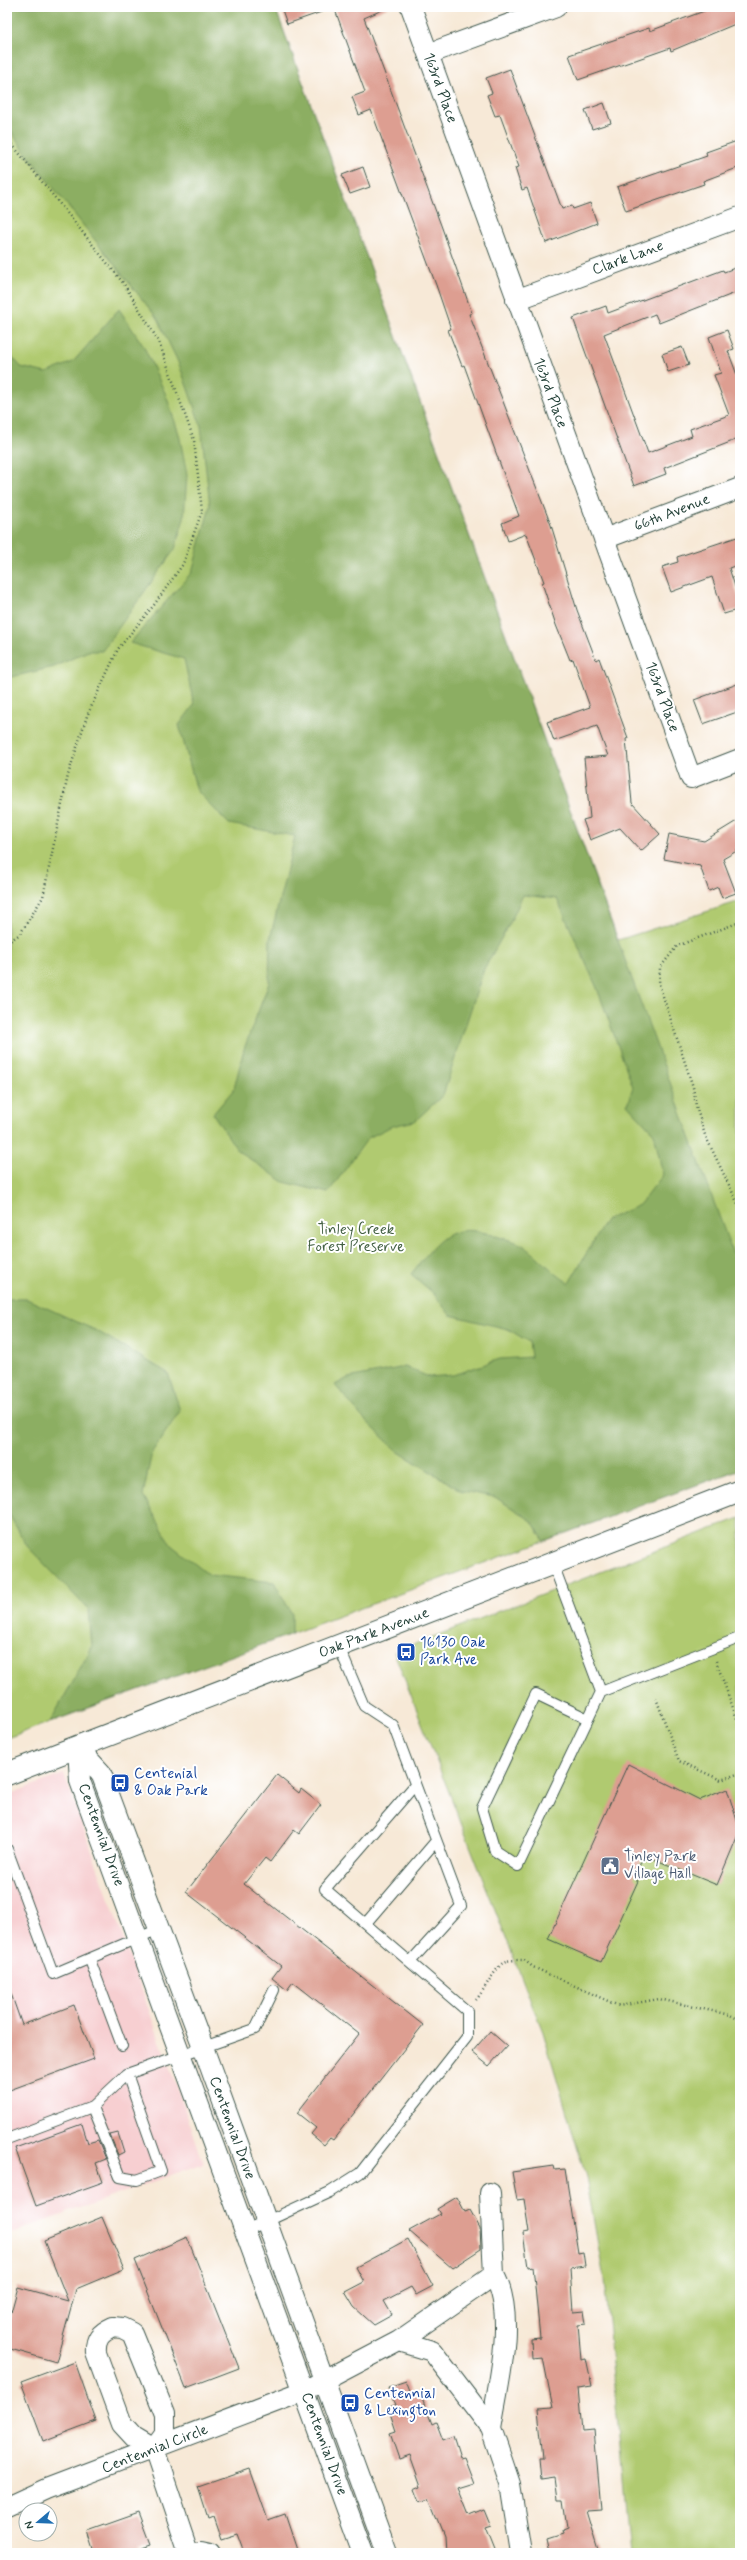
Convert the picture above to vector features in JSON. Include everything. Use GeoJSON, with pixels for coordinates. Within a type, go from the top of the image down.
{"type":"FeatureCollection","features":[{"type":"Feature","properties":{"kind":"street","name":"163rd Place"},"geometry":{"type":"LineString","coordinates":[[410,7],[691,778],[740,759]]}},
{"type":"Feature","properties":{"kind":"street"},"geometry":{"type":"LineString","coordinates":[[428,54],[556,7]]}},
{"type":"Feature","properties":{"kind":"street","name":"Clark Lane"},"geometry":{"type":"LineString","coordinates":[[516,300],[740,217]]}},
{"type":"Feature","properties":{"kind":"street","name":"66th Avenue"},"geometry":{"type":"LineString","coordinates":[[604,539],[740,488]]}},
{"type":"Feature","properties":{"kind":"street","name":"Oak Park Avenue"},"geometry":{"type":"LineString","coordinates":[[7,1774],[78,1748],[740,1491]]}},
{"type":"Feature","properties":{"kind":"street","name":"Centennial Drive"},"geometry":{"type":"LineString","coordinates":[[78,1748],[101,1773],[203,2046],[387,2553]]}},
{"type":"Feature","properties":{"kind":"street","name":"Centennial Drive"},"geometry":{"type":"LineString","coordinates":[[78,1748],[80,1780],[363,2553]]}},
{"type":"Feature","properties":{"kind":"street"},"geometry":{"type":"LineString","coordinates":[[490,2193],[494,2275],[502,2288],[505,2338],[491,2428]]}},
{"type":"Feature","properties":{"kind":"street","name":"Centennial Circle"},"geometry":{"type":"LineString","coordinates":[[7,2507],[46,2489],[304,2391],[325,2381],[399,2342],[494,2275]]}},
{"type":"Feature","properties":{"kind":"street"},"geometry":{"type":"LineString","coordinates":[[154,2449],[165,2434],[165,2414],[132,2333],[122,2328],[113,2327],[103,2332],[95,2342],[96,2353],[122,2424],[134,2437],[154,2449],[189,2553],[201,2551],[210,2553]]}},
{"type":"Feature","properties":{"kind":"street"},"geometry":{"type":"LineString","coordinates":[[399,2342],[432,2351],[491,2428],[510,2484],[521,2553]]}},
{"type":"Feature","properties":{"kind":"lane"},"geometry":{"type":"LineString","coordinates":[[553,1564],[601,1692]]}},
{"type":"Feature","properties":{"kind":"lane"},"geometry":{"type":"LineString","coordinates":[[588,1719],[536,1694],[482,1808],[495,1851],[518,1866],[601,1692],[739,1638],[740,1641]]}},
{"type":"Feature","properties":{"kind":"lane"},"geometry":{"type":"LineString","coordinates":[[339,1647],[364,1706],[393,1725],[461,1906],[411,1961]]}},
{"type":"Feature","properties":{"kind":"lane"},"geometry":{"type":"LineString","coordinates":[[246,2231],[330,2192],[360,2173],[467,2037],[467,2011],[411,1961],[325,1889],[415,1785]]}},
{"type":"Feature","properties":{"kind":"lane"},"geometry":{"type":"LineString","coordinates":[[366,1923],[436,1841]]}},
{"type":"Feature","properties":{"kind":"lane"},"geometry":{"type":"LineString","coordinates":[[7,1849],[53,1974],[90,1960],[159,1930]]}},
{"type":"Feature","properties":{"kind":"lane"},"geometry":{"type":"LineString","coordinates":[[90,1960],[122,2046]]}},
{"type":"Feature","properties":{"kind":"lane"},"geometry":{"type":"LineString","coordinates":[[7,2139],[92,2107],[127,2074],[255,2028],[274,1990]]}},
{"type":"Feature","properties":{"kind":"lane"},"geometry":{"type":"LineString","coordinates":[[92,2107],[120,2177],[137,2180],[161,2171],[127,2074]]}},
{"type":"Feature","properties":{"kind":"path"},"geometry":{"type":"LineString","coordinates":[[7,138],[124,284],[159,342],[194,440],[202,511],[183,564],[154,605],[118,649],[87,716],[68,775],[43,897],[20,934],[7,943]]}},
{"type":"Feature","properties":{"kind":"path"},"geometry":{"type":"LineString","coordinates":[[740,922],[677,946],[660,968],[659,984],[693,1087],[696,1106],[705,1135],[740,1208]]}},
{"type":"Feature","properties":{"kind":"path"},"geometry":{"type":"LineString","coordinates":[[714,1656],[740,1727]]}},
{"type":"Feature","properties":{"kind":"path"},"geometry":{"type":"LineString","coordinates":[[656,1698],[679,1761],[721,1780],[740,1773]]}},
{"type":"Feature","properties":{"kind":"path"},"geometry":{"type":"LineString","coordinates":[[486,1988],[498,1966],[505,1961],[524,1960],[533,1968],[619,2006],[659,1999],[730,2015],[740,2020]]}},
{"type":"Feature","properties":{"kind":"shaded area"},"geometry":{"type":"Polygon","coordinates":[[[64,1774],[204,2163],[7,2235],[7,1795],[64,1774]]]}},
{"type":"Feature","properties":{"kind":"green space","name":"Tinley Creek Forest Preserve"},"geometry":{"type":"Polygon","coordinates":[[[7,7],[275,7],[618,940],[740,901],[740,1469],[7,1738],[7,7]]]}},
{"type":"Feature","properties":{"kind":"green space"},"geometry":{"type":"Polygon","coordinates":[[[7,7],[275,7],[740,1273],[740,1469],[544,1541],[532,1521],[495,1497],[462,1491],[397,1451],[361,1416],[335,1385],[348,1378],[405,1367],[429,1377],[453,1375],[500,1359],[531,1357],[529,1342],[508,1329],[450,1315],[433,1293],[411,1274],[429,1251],[446,1236],[455,1232],[466,1230],[480,1232],[521,1244],[569,1283],[606,1220],[639,1205],[663,1175],[654,1133],[627,1104],[633,1087],[597,988],[557,899],[523,895],[511,921],[484,969],[443,1095],[415,1121],[392,1126],[368,1138],[328,1193],[284,1182],[238,1151],[213,1114],[234,1089],[244,1049],[269,983],[270,939],[295,836],[229,824],[197,791],[179,725],[194,705],[184,659],[130,643],[192,572],[210,506],[201,426],[179,364],[157,318],[25,152],[7,125],[7,7]]]}},
{"type":"Feature","properties":{"kind":"green space"},"geometry":{"type":"Polygon","coordinates":[[[119,309],[144,347],[166,395],[179,434],[187,474],[184,518],[175,549],[102,651],[88,651],[54,667],[7,678],[7,351],[21,367],[46,373],[73,362],[119,309]]]}},
{"type":"Feature","properties":{"kind":"green space"},"geometry":{"type":"Polygon","coordinates":[[[7,1299],[27,1299],[97,1331],[168,1373],[180,1411],[152,1452],[143,1495],[171,1545],[209,1575],[274,1582],[292,1614],[292,1634],[50,1722],[92,1647],[89,1610],[27,1546],[7,1511],[7,1299]]]}},
{"type":"Feature","properties":{"kind":"green space"},"geometry":{"type":"Polygon","coordinates":[[[740,1518],[740,2553],[630,2553],[604,2279],[586,2177],[543,2032],[394,1652],[740,1518]]]}},
{"type":"Feature","properties":{"kind":"building"},"geometry":{"type":"Polygon","coordinates":[[[281,7],[330,7],[330,9],[287,24],[281,7]]]}},
{"type":"Feature","properties":{"kind":"building"},"geometry":{"type":"Polygon","coordinates":[[[334,7],[389,7],[364,18],[442,228],[472,313],[469,314],[551,525],[577,610],[596,660],[599,658],[628,738],[626,739],[632,803],[660,834],[641,851],[620,828],[590,840],[583,820],[590,818],[584,758],[608,756],[597,726],[554,741],[547,722],[590,707],[573,659],[570,660],[556,625],[542,583],[544,582],[526,534],[508,541],[502,523],[519,516],[464,365],[462,366],[448,330],[451,329],[436,285],[371,110],[359,115],[352,97],[365,92],[334,7]]]}},
{"type":"Feature","properties":{"kind":"building"},"geometry":{"type":"Polygon","coordinates":[[[715,7],[740,7],[740,22],[671,51],[670,48],[578,80],[569,55],[649,28],[650,31],[715,7]]]}},
{"type":"Feature","properties":{"kind":"building"},"geometry":{"type":"Polygon","coordinates":[[[510,69],[562,209],[572,206],[573,209],[590,203],[597,223],[546,243],[527,188],[522,190],[515,168],[519,167],[500,115],[495,116],[487,95],[492,93],[486,78],[510,69]]]}},
{"type":"Feature","properties":{"kind":"building"},"geometry":{"type":"Polygon","coordinates":[[[604,103],[611,123],[592,129],[585,110],[604,103]]]}},
{"type":"Feature","properties":{"kind":"building"},"geometry":{"type":"Polygon","coordinates":[[[740,140],[740,167],[703,181],[704,184],[626,211],[617,187],[707,156],[706,152],[740,140]]]}},
{"type":"Feature","properties":{"kind":"building"},"geometry":{"type":"Polygon","coordinates":[[[363,167],[370,187],[350,194],[342,175],[363,167]]]}},
{"type":"Feature","properties":{"kind":"building"},"geometry":{"type":"Polygon","coordinates":[[[740,266],[740,291],[659,323],[655,314],[604,334],[648,453],[692,436],[690,429],[729,415],[714,375],[721,373],[709,337],[727,330],[734,349],[728,351],[740,383],[740,441],[738,439],[664,468],[666,474],[634,486],[573,318],[606,306],[608,313],[723,270],[724,272],[740,266]]]}},
{"type":"Feature","properties":{"kind":"building"},"geometry":{"type":"Polygon","coordinates":[[[682,347],[689,365],[668,372],[662,354],[682,347]]]}},
{"type":"Feature","properties":{"kind":"building"},"geometry":{"type":"Polygon","coordinates":[[[737,537],[740,545],[740,564],[729,568],[740,602],[740,609],[724,614],[712,577],[671,592],[662,567],[678,562],[677,557],[737,537]]]}},
{"type":"Feature","properties":{"kind":"building"},"geometry":{"type":"Polygon","coordinates":[[[740,683],[740,711],[703,724],[694,700],[740,683]]]}},
{"type":"Feature","properties":{"kind":"building"},"geometry":{"type":"Polygon","coordinates":[[[740,819],[740,849],[723,859],[736,893],[722,898],[718,887],[709,891],[700,866],[664,859],[669,834],[704,841],[740,819]]]}},
{"type":"Feature","properties":{"kind":"building","name":"Tinley Park Village Hall"},"geometry":{"type":"Polygon","coordinates":[[[628,1764],[700,1800],[727,1789],[740,1830],[717,1885],[644,1855],[634,1878],[638,1881],[601,1962],[548,1939],[628,1764]]]}},
{"type":"Feature","properties":{"kind":"building"},"geometry":{"type":"Polygon","coordinates":[[[277,1775],[299,1793],[301,1789],[321,1805],[299,1834],[294,1830],[270,1862],[265,1858],[244,1884],[423,2025],[333,2140],[330,2138],[324,2145],[311,2134],[316,2128],[297,2113],[359,2034],[293,1982],[287,1990],[272,1978],[281,1966],[186,1892],[277,1775]]]}},
{"type":"Feature","properties":{"kind":"building"},"geometry":{"type":"Polygon","coordinates":[[[9,1988],[22,2025],[74,2005],[94,2059],[7,2091],[7,1989],[9,1988]]]}},
{"type":"Feature","properties":{"kind":"building"},"geometry":{"type":"Polygon","coordinates":[[[490,2031],[507,2046],[489,2066],[472,2052],[490,2031]]]}},
{"type":"Feature","properties":{"kind":"building"},"geometry":{"type":"Polygon","coordinates":[[[82,2124],[88,2143],[98,2140],[106,2159],[96,2163],[103,2182],[36,2206],[15,2148],[82,2124]]]}},
{"type":"Feature","properties":{"kind":"building"},"geometry":{"type":"Polygon","coordinates":[[[118,2133],[124,2152],[118,2155],[110,2135],[118,2133]]]}},
{"type":"Feature","properties":{"kind":"building"},"geometry":{"type":"Polygon","coordinates":[[[554,2166],[555,2170],[565,2169],[578,2253],[583,2252],[585,2266],[570,2268],[573,2312],[584,2311],[586,2324],[578,2325],[581,2359],[586,2358],[592,2386],[578,2388],[582,2431],[594,2430],[601,2509],[587,2510],[600,2553],[550,2553],[547,2540],[563,2535],[562,2531],[567,2529],[563,2500],[558,2500],[555,2478],[541,2480],[539,2458],[543,2458],[538,2409],[553,2408],[543,2358],[532,2359],[531,2339],[540,2338],[533,2266],[528,2267],[523,2233],[529,2232],[524,2199],[517,2200],[512,2172],[554,2166]]]}},
{"type":"Feature","properties":{"kind":"building"},"geometry":{"type":"Polygon","coordinates":[[[457,2197],[465,2212],[470,2210],[480,2228],[481,2249],[452,2268],[409,2231],[440,2214],[437,2209],[457,2197]]]}},
{"type":"Feature","properties":{"kind":"building"},"geometry":{"type":"Polygon","coordinates":[[[102,2217],[124,2269],[76,2289],[56,2362],[7,2348],[7,2327],[18,2287],[68,2301],[44,2241],[102,2217]]]}},
{"type":"Feature","properties":{"kind":"building"},"geometry":{"type":"Polygon","coordinates":[[[187,2237],[239,2368],[186,2388],[135,2260],[187,2237]]]}},
{"type":"Feature","properties":{"kind":"building"},"geometry":{"type":"Polygon","coordinates":[[[408,2239],[433,2286],[416,2295],[411,2287],[384,2301],[392,2315],[374,2325],[354,2307],[345,2292],[364,2282],[356,2267],[408,2239]]]}},
{"type":"Feature","properties":{"kind":"building"},"geometry":{"type":"Polygon","coordinates":[[[75,2362],[96,2421],[43,2441],[21,2382],[75,2362]]]}},
{"type":"Feature","properties":{"kind":"building"},"geometry":{"type":"Polygon","coordinates":[[[406,2382],[412,2398],[421,2395],[432,2424],[436,2422],[443,2440],[453,2436],[460,2458],[464,2457],[474,2483],[458,2488],[469,2515],[484,2509],[491,2526],[485,2528],[495,2553],[445,2553],[444,2536],[429,2499],[419,2502],[414,2489],[421,2486],[410,2455],[399,2459],[390,2433],[396,2431],[388,2407],[395,2405],[388,2388],[406,2382]]]}},
{"type":"Feature","properties":{"kind":"building"},"geometry":{"type":"Polygon","coordinates":[[[250,2469],[268,2520],[285,2514],[298,2553],[244,2553],[237,2534],[221,2539],[213,2516],[208,2518],[198,2487],[250,2469]]]}},
{"type":"Feature","properties":{"kind":"building"},"geometry":{"type":"Polygon","coordinates":[[[139,2513],[151,2545],[139,2549],[141,2553],[95,2553],[88,2531],[139,2513]]]}},
{"type":"Feature","properties":{"kind":"place","name":"16130 Oak Park Ave"},"geometry":{"type":"Point","coordinates":[406,1652]}},
{"type":"Feature","properties":{"kind":"place","name":"Centenial & Oak Park"},"geometry":{"type":"Point","coordinates":[120,1783]}},
{"type":"Feature","properties":{"kind":"place","name":"Tinley Park Village Hall"},"geometry":{"type":"Point","coordinates":[610,1866]}},
{"type":"Feature","properties":{"kind":"place","name":"Centennial & Lexington"},"geometry":{"type":"Point","coordinates":[350,2403]}}]}
